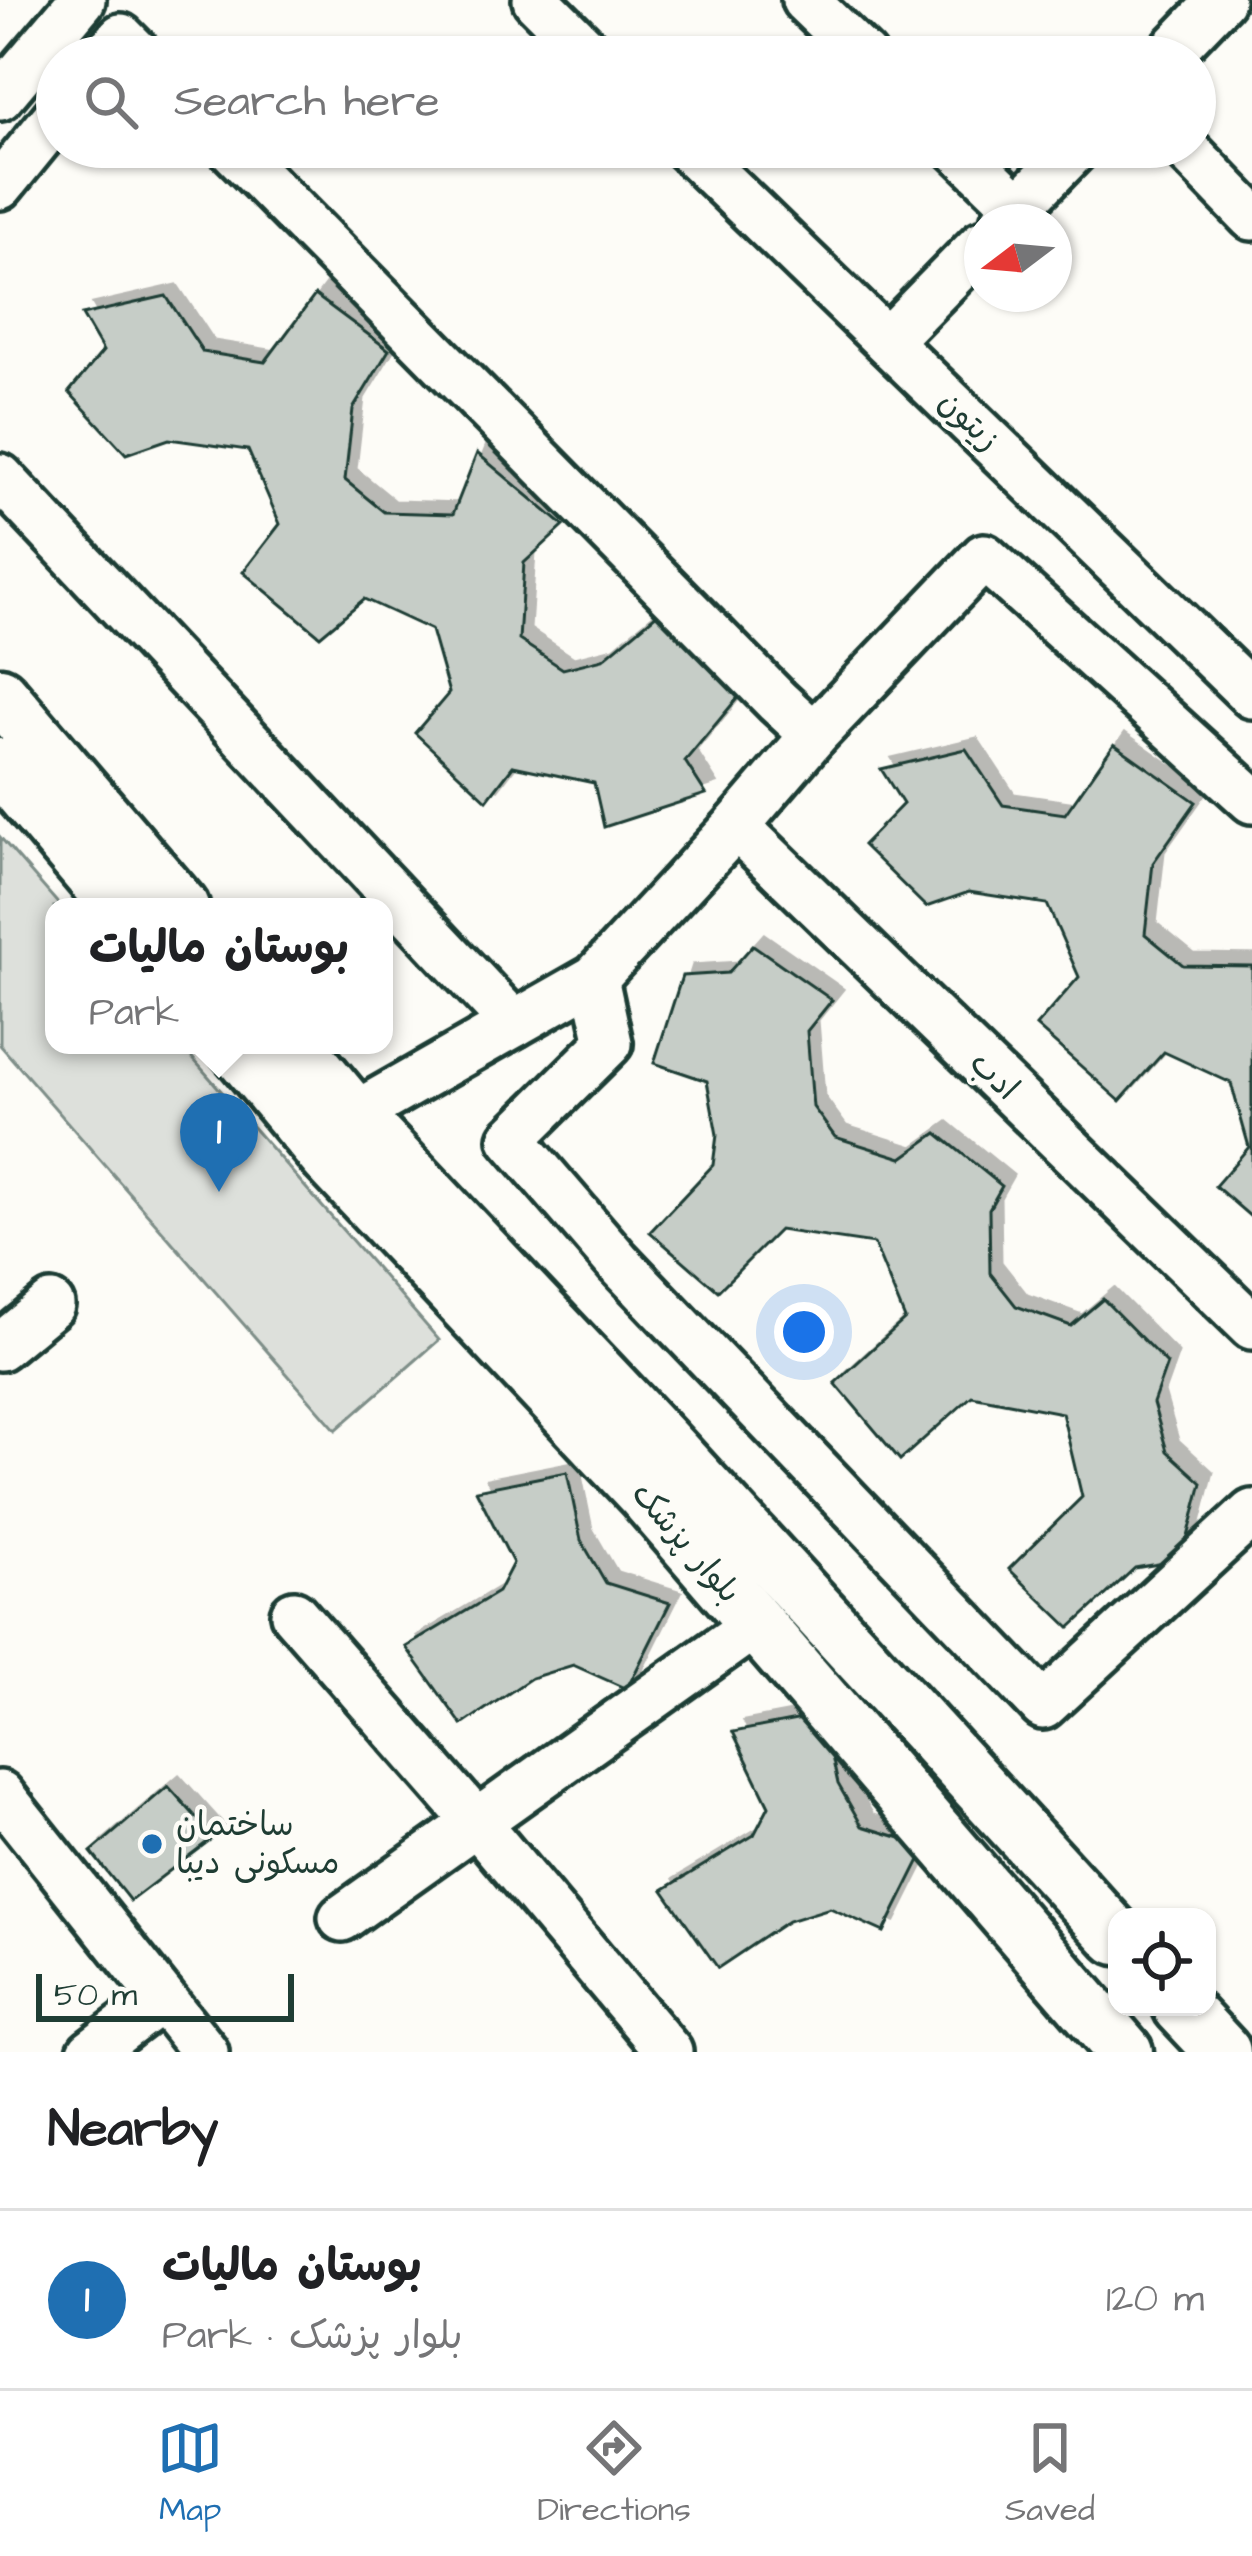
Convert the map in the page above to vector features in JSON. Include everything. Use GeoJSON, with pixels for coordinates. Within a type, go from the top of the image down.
{"type":"FeatureCollection","features":[{"type":"Feature","properties":{"kind":"main road"},"geometry":{"type":"LineString","coordinates":[[0,695],[173,898]]}},
{"type":"Feature","properties":{"kind":"main road"},"geometry":{"type":"LineString","coordinates":[[0,766],[111,898]]}},
{"type":"Feature","properties":{"kind":"main road","name":"بلوار پزشک"},"geometry":{"type":"LineString","coordinates":[[242,1054],[328,1157],[646,1495],[1125,2052]]}},
{"type":"Feature","properties":{"kind":"main road","name":"بلوار پزشک"},"geometry":{"type":"LineString","coordinates":[[304,1054],[1108,1927]]}},
{"type":"Feature","properties":{"kind":"main road"},"geometry":{"type":"LineString","coordinates":[[1189,2016],[1223,2052]]}},
{"type":"Feature","properties":{"kind":"street"},"geometry":{"type":"LineString","coordinates":[[805,0],[842,36]]}},
{"type":"Feature","properties":{"kind":"street"},"geometry":{"type":"LineString","coordinates":[[1182,36],[1206,5]]}},
{"type":"Feature","properties":{"kind":"street"},"geometry":{"type":"LineString","coordinates":[[52,36],[73,11],[90,36]]}},
{"type":"Feature","properties":{"kind":"street"},"geometry":{"type":"LineString","coordinates":[[0,97],[36,55]]}},
{"type":"Feature","properties":{"kind":"street"},"geometry":{"type":"LineString","coordinates":[[0,186],[36,142]]}},
{"type":"Feature","properties":{"kind":"street"},"geometry":{"type":"LineString","coordinates":[[251,168],[814,735]]}},
{"type":"Feature","properties":{"kind":"street","name":"زیتون"},"geometry":{"type":"LineString","coordinates":[[708,168],[1252,695]]}},
{"type":"Feature","properties":{"kind":"street"},"geometry":{"type":"LineString","coordinates":[[973,168],[1002,204]]}},
{"type":"Feature","properties":{"kind":"street"},"geometry":{"type":"LineString","coordinates":[[1022,204],[1057,168]]}},
{"type":"Feature","properties":{"kind":"street"},"geometry":{"type":"LineString","coordinates":[[1204,168],[1252,217]]}},
{"type":"Feature","properties":{"kind":"street"},"geometry":{"type":"LineString","coordinates":[[887,341],[964,262]]}},
{"type":"Feature","properties":{"kind":"street"},"geometry":{"type":"LineString","coordinates":[[0,477],[514,1024]]}},
{"type":"Feature","properties":{"kind":"street"},"geometry":{"type":"LineString","coordinates":[[354,1114],[595,978],[814,735],[984,557],[1252,800]]}},
{"type":"Feature","properties":{"kind":"street","name":"ادب"},"geometry":{"type":"LineString","coordinates":[[736,826],[1252,1326]]}},
{"type":"Feature","properties":{"kind":"street"},"geometry":{"type":"LineString","coordinates":[[595,978],[609,1043],[512,1139],[617,1262],[1042,1706],[1252,1513]]}},
{"type":"Feature","properties":{"kind":"street"},"geometry":{"type":"LineString","coordinates":[[0,1347],[51,1305]]}},
{"type":"Feature","properties":{"kind":"street"},"geometry":{"type":"LineString","coordinates":[[294,1614],[669,2052]]}},
{"type":"Feature","properties":{"kind":"street"},"geometry":{"type":"LineString","coordinates":[[342,1918],[756,1624]]}},
{"type":"Feature","properties":{"kind":"street"},"geometry":{"type":"LineString","coordinates":[[0,1794],[206,2052]]}},
{"type":"Feature","properties":{"kind":"street"},"geometry":{"type":"LineString","coordinates":[[91,2052],[162,1998]]}},
{"type":"Feature","properties":{"kind":"shaded area"},"geometry":{"type":"Polygon","coordinates":[[[0,837],[53,898],[45,898],[45,1054],[189,1054],[439,1340],[336,1430],[0,1045],[0,837]]]}},
{"type":"Feature","properties":{"kind":"building"},"geometry":{"type":"Polygon","coordinates":[[[315,295],[389,350],[353,409],[345,480],[384,512],[453,514],[477,453],[564,526],[524,563],[519,640],[563,669],[603,659],[664,608],[745,689],[685,761],[706,794],[604,827],[594,783],[513,766],[487,800],[415,733],[449,693],[431,630],[364,599],[320,636],[243,572],[280,524],[248,450],[169,439],[126,454],[69,392],[103,351],[82,315],[166,296],[203,352],[265,362],[315,295]]]}},
{"type":"Feature","properties":{"kind":"building"},"geometry":{"type":"Polygon","coordinates":[[[1114,744],[1196,802],[1153,863],[1145,934],[1183,965],[1252,966],[1252,1218],[1215,1186],[1249,1147],[1231,1083],[1164,1052],[1120,1101],[1036,1026],[1079,977],[1047,904],[969,892],[926,907],[863,845],[903,804],[881,769],[966,749],[1003,805],[1065,814],[1114,744]]]}},
{"type":"Feature","properties":{"kind":"building"},"geometry":{"type":"Polygon","coordinates":[[[753,945],[832,1000],[807,1031],[813,1107],[835,1137],[902,1158],[937,1133],[1002,1186],[989,1209],[990,1273],[1016,1306],[1071,1326],[1103,1299],[1167,1364],[1153,1403],[1167,1451],[1202,1483],[1182,1560],[1135,1568],[1070,1628],[1009,1569],[1082,1497],[1062,1413],[972,1396],[900,1460],[835,1383],[905,1319],[874,1244],[779,1230],[718,1291],[650,1232],[713,1165],[717,1135],[707,1081],[654,1063],[682,976],[728,973],[753,945]]]}},
{"type":"Feature","properties":{"kind":"building"},"geometry":{"type":"Polygon","coordinates":[[[567,1472],[581,1540],[606,1583],[670,1603],[627,1689],[573,1665],[531,1678],[462,1725],[406,1647],[498,1592],[513,1563],[476,1490],[567,1472]]]}},
{"type":"Feature","properties":{"kind":"building"},"geometry":{"type":"Polygon","coordinates":[[[823,1715],[838,1784],[862,1826],[927,1846],[884,1932],[830,1908],[788,1921],[718,1968],[663,1890],[754,1835],[769,1806],[733,1732],[823,1715]]]}},
{"type":"Feature","properties":{"kind":"building","name":"ساختمان مسکونی دیبا"},"geometry":{"type":"Polygon","coordinates":[[[168,1786],[214,1837],[130,1901],[91,1852],[168,1786]]]}},
{"type":"Feature","properties":{"kind":"place","name":"بوستان مالیات"},"geometry":{"type":"Point","coordinates":[219,1192]}},
{"type":"Feature","properties":{"kind":"place","name":"ساختمان مسکونی دیبا"},"geometry":{"type":"Point","coordinates":[152,1844]}}]}
